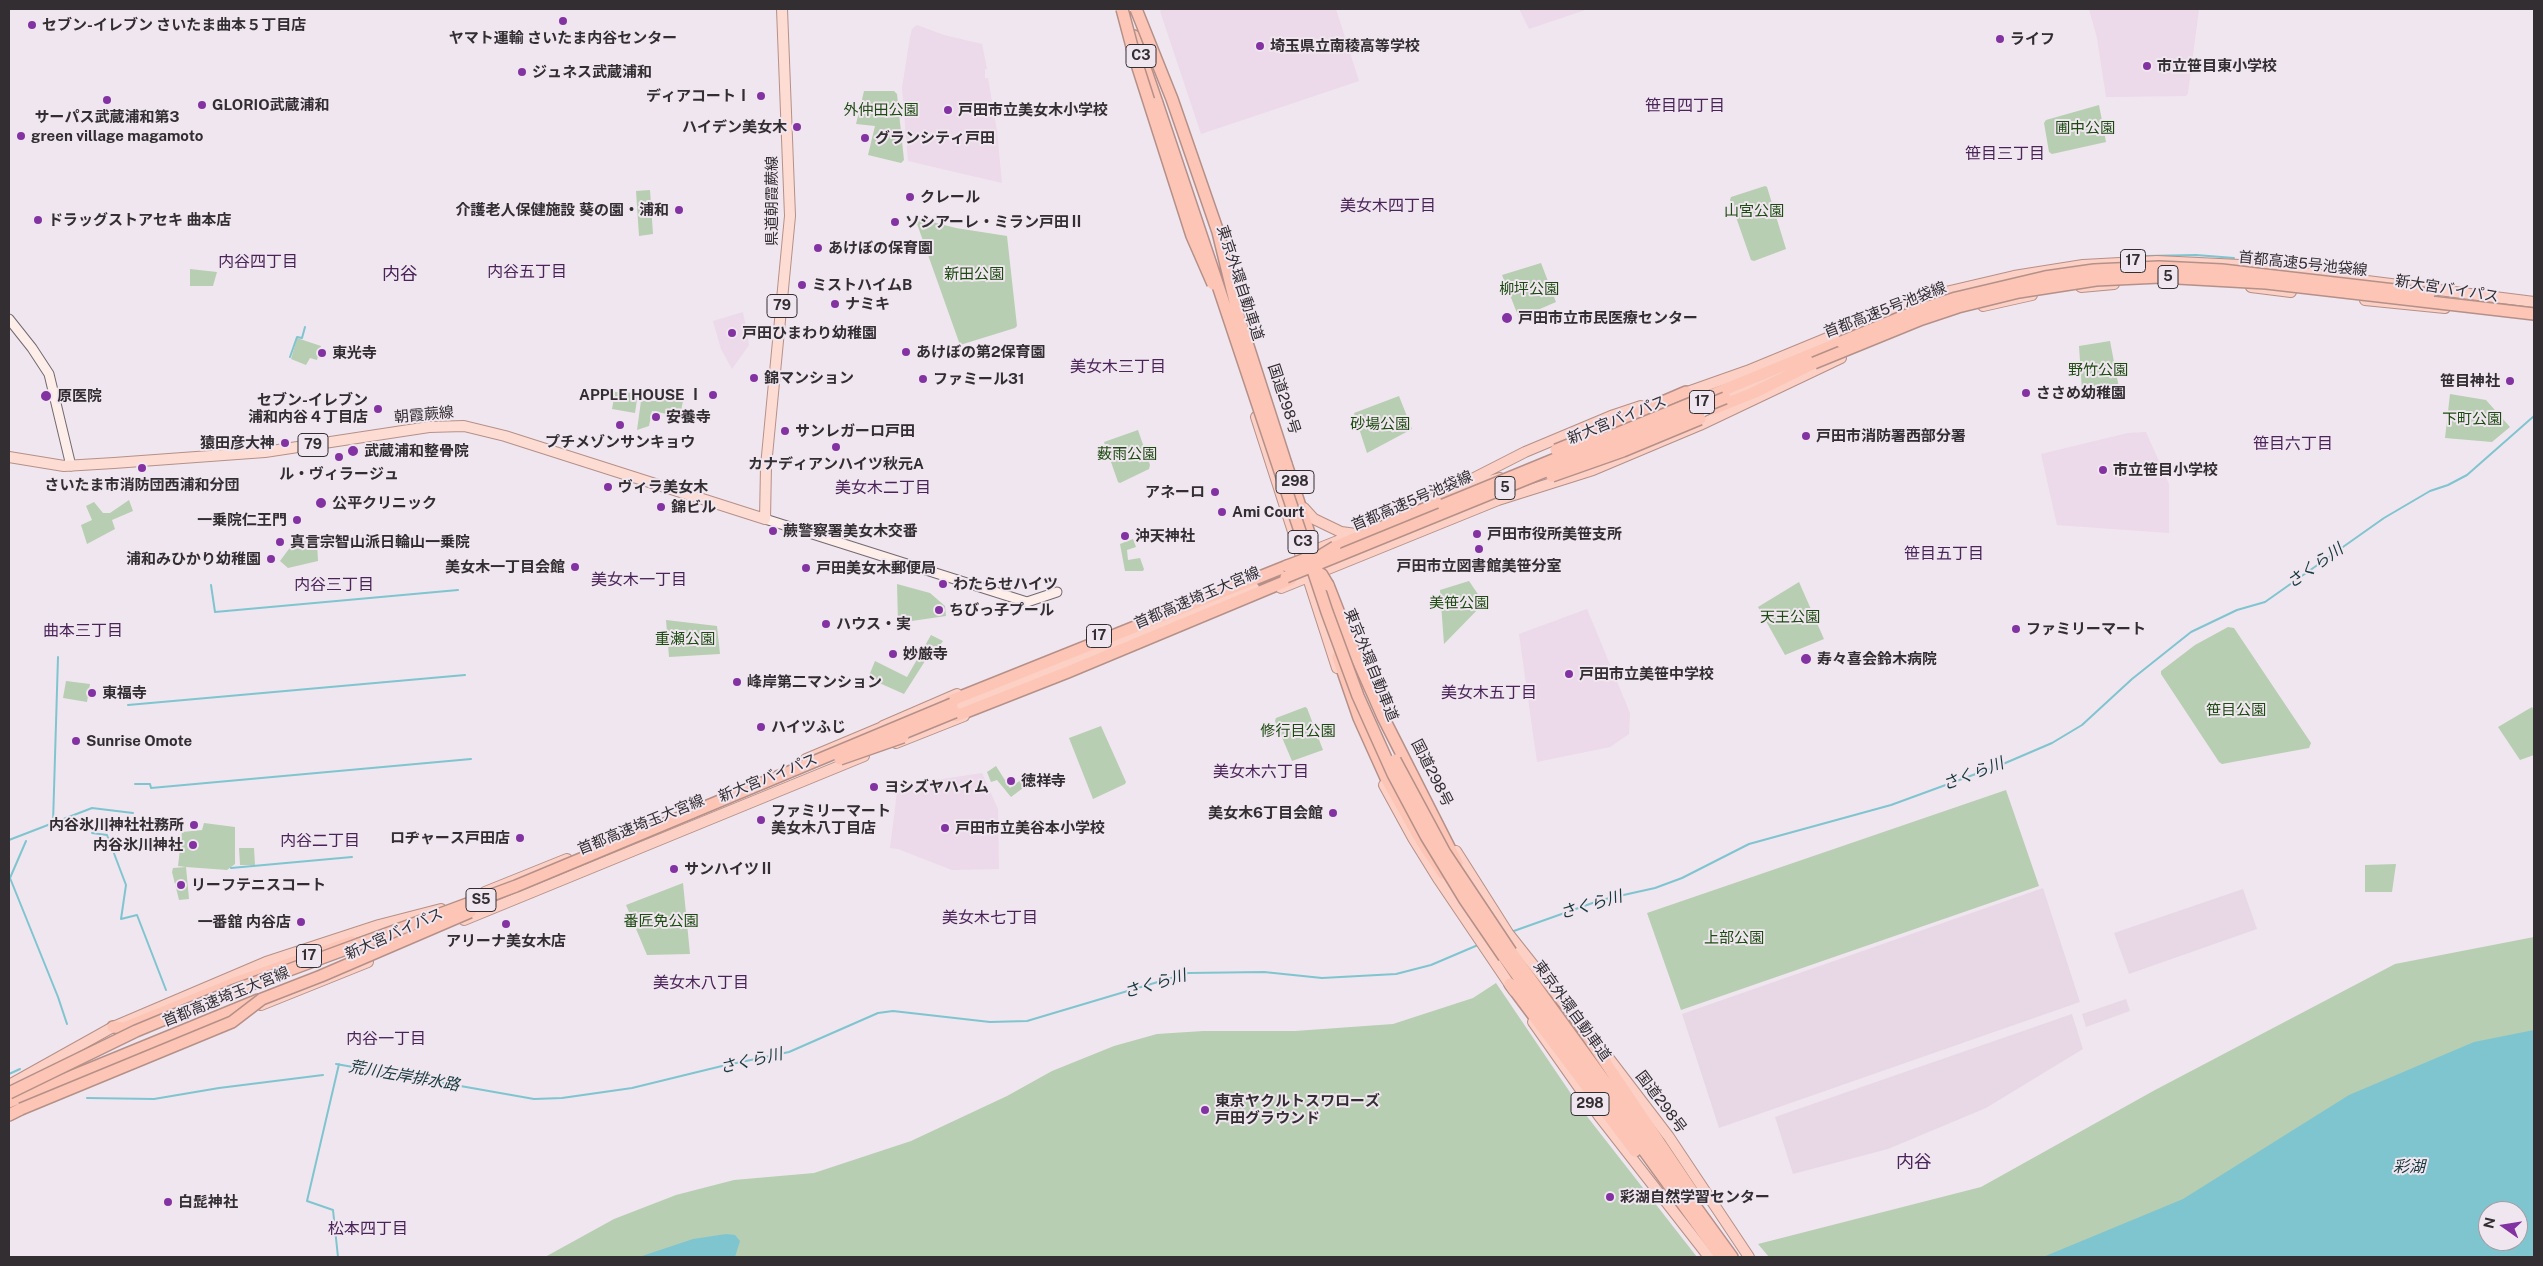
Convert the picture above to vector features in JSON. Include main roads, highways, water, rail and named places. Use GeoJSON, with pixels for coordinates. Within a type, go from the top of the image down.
{"type":"FeatureCollection","features":[{"type":"Feature","properties":{"kind":"highway"},"geometry":{"type":"LineString","coordinates":[[1122,9],[1135,58],[1192,236],[1227,318],[1304,538],[1299,555],[1287,573]]}},
{"type":"Feature","properties":{"kind":"highway","name":"国道298号"},"geometry":{"type":"LineString","coordinates":[[1122,9],[1215,288],[1313,564],[1422,788],[1461,859],[1509,934],[1610,1059],[1669,1137],[1749,1257]]}},
{"type":"Feature","properties":{"kind":"highway","name":"東京外環自動車道"},"geometry":{"type":"LineString","coordinates":[[1122,9],[1217,277],[1324,603],[1354,686],[1402,793],[1464,900],[1721,1257]]}},
{"type":"Feature","properties":{"kind":"highway"},"geometry":{"type":"LineString","coordinates":[[1135,9],[1172,99],[1218,232],[1239,318],[1304,538],[1303,550],[1328,585],[1353,649],[1403,758],[1482,911]]}},
{"type":"Feature","properties":{"kind":"highway","name":"国道298号"},"geometry":{"type":"LineString","coordinates":[[1135,9],[1238,306],[1304,508],[1313,564],[1344,689],[1381,777],[1413,838],[1510,984],[1541,1036],[1577,1087],[1709,1257]]}},
{"type":"Feature","properties":{"kind":"highway","name":"東京外環自動車道"},"geometry":{"type":"LineString","coordinates":[[1135,9],[1302,522],[1349,654],[1400,771],[1445,853],[1482,911],[1732,1257]]}},
{"type":"Feature","properties":{"kind":"highway","name":"17"},"geometry":{"type":"LineString","coordinates":[[2119,273],[2157,261],[2240,265],[2534,304]]}},
{"type":"Feature","properties":{"kind":"highway","name":"首都高速5号池袋線"},"geometry":{"type":"LineString","coordinates":[[1287,573],[1920,310],[1990,289],[2045,277],[2127,268],[2193,268],[2251,272],[2534,304]]}},
{"type":"Feature","properties":{"kind":"highway","name":"17"},"geometry":{"type":"LineString","coordinates":[[891,746],[1313,564],[1356,534],[1437,498],[1525,452],[1611,416],[1747,371],[1912,303],[1950,291],[2014,276],[2119,273],[2220,275]]}},
{"type":"Feature","properties":{"kind":"highway","name":"17"},"geometry":{"type":"LineString","coordinates":[[2025,286],[2119,273],[2432,308],[2456,307]]}},
{"type":"Feature","properties":{"kind":"highway","name":"17"},"geometry":{"type":"LineString","coordinates":[[882,726],[918,709],[1313,564],[1498,500],[1594,470],[1700,425],[1866,347],[1957,313],[2045,292],[2094,275]]}},
{"type":"Feature","properties":{"kind":"highway","name":"首都高速5号池袋線"},"geometry":{"type":"LineString","coordinates":[[1287,573],[1922,319],[1958,307],[2045,287],[2096,280],[2169,277],[2266,282],[2534,316]]}},
{"type":"Feature","properties":{"kind":"highway","name":"新大宮バイパス"},"geometry":{"type":"LineString","coordinates":[[2534,304],[2265,278],[2366,291],[2456,307],[2534,316]]}},
{"type":"Feature","properties":{"kind":"highway","name":"新大宮バイパス"},"geometry":{"type":"LineString","coordinates":[[1965,300],[1922,316],[1339,553],[1537,468],[1921,313],[1965,300]]}},
{"type":"Feature","properties":{"kind":"highway"},"geometry":{"type":"LineString","coordinates":[[1473,488],[1703,393],[1806,353],[1841,342]]}},
{"type":"Feature","properties":{"kind":"highway"},"geometry":{"type":"LineString","coordinates":[[839,756],[875,732],[1339,553],[1534,481],[1753,393],[1814,363]]}},
{"type":"Feature","properties":{"kind":"highway"},"geometry":{"type":"LineString","coordinates":[[1328,585],[1327,576],[1331,565],[1339,553],[1473,488],[1686,392]]}},
{"type":"Feature","properties":{"kind":"highway"},"geometry":{"type":"LineString","coordinates":[[1534,481],[1623,451],[1757,397]]}},
{"type":"Feature","properties":{"kind":"highway"},"geometry":{"type":"LineString","coordinates":[[1592,433],[1632,420],[1700,403]]}},
{"type":"Feature","properties":{"kind":"highway"},"geometry":{"type":"LineString","coordinates":[[1498,500],[1543,480],[1575,458]]}},
{"type":"Feature","properties":{"kind":"highway","name":"17"},"geometry":{"type":"LineString","coordinates":[[1437,498],[1482,482],[1537,468]]}},
{"type":"Feature","properties":{"kind":"highway"},"geometry":{"type":"LineString","coordinates":[[1304,508],[1314,519],[1341,532],[1356,534]]}},
{"type":"Feature","properties":{"kind":"highway"},"geometry":{"type":"LineString","coordinates":[[1304,538],[1319,547],[1339,553]]}},
{"type":"Feature","properties":{"kind":"highway"},"geometry":{"type":"LineString","coordinates":[[1313,564],[1316,590],[1352,700],[1386,778],[1422,842],[1464,900]]}},
{"type":"Feature","properties":{"kind":"highway"},"geometry":{"type":"LineString","coordinates":[[1287,573],[1305,579],[1316,590]]}},
{"type":"Feature","properties":{"kind":"highway","name":"新大宮バイパス"},"geometry":{"type":"LineString","coordinates":[[9,1110],[237,1014],[323,982],[562,878],[891,746],[945,713],[1287,573]]}},
{"type":"Feature","properties":{"kind":"highway","name":"首都高速埼玉大宮線"},"geometry":{"type":"LineString","coordinates":[[9,1102],[322,976],[839,756],[952,704],[1287,573]]}},
{"type":"Feature","properties":{"kind":"highway","name":"新大宮バイパス"},"geometry":{"type":"LineString","coordinates":[[9,1086],[112,1027],[266,962],[379,925],[437,910],[491,890],[882,726],[900,722]]}},
{"type":"Feature","properties":{"kind":"highway","name":"首都高速埼玉大宮線"},"geometry":{"type":"LineString","coordinates":[[9,1093],[136,1031],[235,990],[516,886],[839,756]]}},
{"type":"Feature","properties":{"kind":"highway","name":"17"},"geometry":{"type":"LineString","coordinates":[[112,1027],[124,1028],[232,984],[337,946],[388,933]]}},
{"type":"Feature","properties":{"kind":"highway"},"geometry":{"type":"LineString","coordinates":[[1510,984],[1606,1114],[1700,1229]]}},
{"type":"Feature","properties":{"kind":"highway","name":"S5"},"geometry":{"type":"LineString","coordinates":[[9,1115],[232,1022],[262,999]]}},
{"type":"Feature","properties":{"kind":"highway"},"geometry":{"type":"LineString","coordinates":[[1576,1019],[1736,1257]]}},
{"type":"Feature","properties":{"kind":"main road","name":"県道朝霞蕨線"},"geometry":{"type":"LineString","coordinates":[[765,519],[764,488],[790,216],[782,9]]}},
{"type":"Feature","properties":{"kind":"main road"},"geometry":{"type":"LineString","coordinates":[[9,319],[32,348],[49,374],[71,466]]}},
{"type":"Feature","properties":{"kind":"main road","name":"朝霞蕨線"},"geometry":{"type":"LineString","coordinates":[[9,457],[71,466],[265,452],[429,427],[455,426],[505,436],[765,519]]}},
{"type":"Feature","properties":{"kind":"main road"},"geometry":{"type":"LineString","coordinates":[[765,519],[1027,602],[1057,592]]}},
{"type":"Feature","properties":{"kind":"water","name":"彩湖"},"geometry":{"type":"Polygon","coordinates":[[[2534,1030],[2534,1257],[2043,1257],[2183,1199],[2349,1095],[2474,1042],[2534,1030]]]}},
{"type":"Feature","properties":{"kind":"water"},"geometry":{"type":"Polygon","coordinates":[[[726,1234],[735,1235],[740,1241],[735,1257],[639,1257],[693,1239],[726,1234]]]}},
{"type":"Feature","properties":{"kind":"waterway"},"geometry":{"type":"LineString","coordinates":[[2130,251],[2139,251],[2146,256],[2196,255],[2234,258]]}},
{"type":"Feature","properties":{"kind":"waterway"},"geometry":{"type":"LineString","coordinates":[[290,357],[297,337],[302,338],[305,327]]}},
{"type":"Feature","properties":{"kind":"waterway","name":"さくら川"},"geometry":{"type":"LineString","coordinates":[[1511,932],[1601,900],[1655,888],[1682,878],[1749,844],[1891,805],[2003,764],[2052,743],[2082,725],[2132,679],[2191,632],[2237,610],[2265,602],[2384,518],[2430,491],[2448,485],[2467,475],[2534,416]]}},
{"type":"Feature","properties":{"kind":"waterway"},"geometry":{"type":"LineString","coordinates":[[211,585],[215,612],[458,590]]}},
{"type":"Feature","properties":{"kind":"waterway"},"geometry":{"type":"LineString","coordinates":[[53,823],[58,657]]}},
{"type":"Feature","properties":{"kind":"waterway"},"geometry":{"type":"LineString","coordinates":[[128,705],[465,675]]}},
{"type":"Feature","properties":{"kind":"waterway"},"geometry":{"type":"LineString","coordinates":[[135,784],[150,784],[151,788],[471,759]]}},
{"type":"Feature","properties":{"kind":"waterway"},"geometry":{"type":"LineString","coordinates":[[9,840],[92,808],[133,813]]}},
{"type":"Feature","properties":{"kind":"waterway"},"geometry":{"type":"LineString","coordinates":[[92,833],[107,835],[126,885],[121,919],[137,915],[166,990]]}},
{"type":"Feature","properties":{"kind":"waterway"},"geometry":{"type":"LineString","coordinates":[[26,841],[10,878],[67,1024]]}},
{"type":"Feature","properties":{"kind":"waterway"},"geometry":{"type":"LineString","coordinates":[[231,868],[352,857]]}},
{"type":"Feature","properties":{"kind":"waterway","name":"さくら川"},"geometry":{"type":"LineString","coordinates":[[336,1064],[534,1099],[562,1098],[632,1088],[789,1052],[878,1013],[893,1011],[990,1022],[1027,1021],[1188,973],[1264,972],[1322,978],[1396,974],[1431,965],[1478,945]]}},
{"type":"Feature","properties":{"kind":"waterway","name":"荒川左岸排水路"},"geometry":{"type":"LineString","coordinates":[[338,1257],[333,1210],[307,1201],[339,1064]]}},
{"type":"Feature","properties":{"kind":"waterway"},"geometry":{"type":"LineString","coordinates":[[9,1074],[20,1069]]}},
{"type":"Feature","properties":{"kind":"waterway"},"geometry":{"type":"LineString","coordinates":[[87,1098],[154,1099],[219,1088],[323,1075]]}},
{"type":"Feature","properties":{"kind":"place","name":"ヤマト運輸 さいたま内谷センター"},"geometry":{"type":"Point","coordinates":[563,21]}},
{"type":"Feature","properties":{"kind":"place","name":"セブン-イレブン さいたま曲本５丁目店"},"geometry":{"type":"Point","coordinates":[32,25]}},
{"type":"Feature","properties":{"kind":"place","name":"ライフ"},"geometry":{"type":"Point","coordinates":[2000,39]}},
{"type":"Feature","properties":{"kind":"place","name":"埼玉県立南稜高等学校"},"geometry":{"type":"Point","coordinates":[1260,46]}},
{"type":"Feature","properties":{"kind":"place","name":"市立笹目東小学校"},"geometry":{"type":"Point","coordinates":[2147,66]}},
{"type":"Feature","properties":{"kind":"place","name":"ジュネス武蔵浦和"},"geometry":{"type":"Point","coordinates":[522,72]}},
{"type":"Feature","properties":{"kind":"place","name":"ディアコートⅠ"},"geometry":{"type":"Point","coordinates":[761,96]}},
{"type":"Feature","properties":{"kind":"place","name":"サーパス武蔵浦和第3"},"geometry":{"type":"Point","coordinates":[107,100]}},
{"type":"Feature","properties":{"kind":"place","name":"GLORIO武蔵浦和"},"geometry":{"type":"Point","coordinates":[202,105]}},
{"type":"Feature","properties":{"kind":"place","name":"戸田市立美女木小学校"},"geometry":{"type":"Point","coordinates":[948,110]}},
{"type":"Feature","properties":{"kind":"place","name":"ハイデン美女木"},"geometry":{"type":"Point","coordinates":[797,127]}},
{"type":"Feature","properties":{"kind":"place","name":"green village magamoto"},"geometry":{"type":"Point","coordinates":[21,136]}},
{"type":"Feature","properties":{"kind":"place","name":"グランシティ戸田"},"geometry":{"type":"Point","coordinates":[865,138]}},
{"type":"Feature","properties":{"kind":"place","name":"クレール"},"geometry":{"type":"Point","coordinates":[910,197]}},
{"type":"Feature","properties":{"kind":"place","name":"介護老人保健施設 葵の園・浦和"},"geometry":{"type":"Point","coordinates":[679,210]}},
{"type":"Feature","properties":{"kind":"place","name":"ドラッグストアセキ 曲本店"},"geometry":{"type":"Point","coordinates":[38,220]}},
{"type":"Feature","properties":{"kind":"place","name":"ソシアーレ・ミラン戸田Ⅱ"},"geometry":{"type":"Point","coordinates":[895,222]}},
{"type":"Feature","properties":{"kind":"place","name":"あけぼの保育園"},"geometry":{"type":"Point","coordinates":[818,248]}},
{"type":"Feature","properties":{"kind":"place","name":"ミストハイムB"},"geometry":{"type":"Point","coordinates":[802,285]}},
{"type":"Feature","properties":{"kind":"place","name":"ナミキ"},"geometry":{"type":"Point","coordinates":[835,304]}},
{"type":"Feature","properties":{"kind":"place","name":"戸田市立市民医療センター"},"geometry":{"type":"Point","coordinates":[1507,318]}},
{"type":"Feature","properties":{"kind":"place","name":"戸田ひまわり幼稚園"},"geometry":{"type":"Point","coordinates":[732,333]}},
{"type":"Feature","properties":{"kind":"place","name":"あけぼの第2保育園"},"geometry":{"type":"Point","coordinates":[906,352]}},
{"type":"Feature","properties":{"kind":"place","name":"東光寺"},"geometry":{"type":"Point","coordinates":[322,353]}},
{"type":"Feature","properties":{"kind":"place","name":"錦マンション"},"geometry":{"type":"Point","coordinates":[754,378]}},
{"type":"Feature","properties":{"kind":"place","name":"ファミール31"},"geometry":{"type":"Point","coordinates":[923,379]}},
{"type":"Feature","properties":{"kind":"place","name":"笹目神社"},"geometry":{"type":"Point","coordinates":[2510,381]}},
{"type":"Feature","properties":{"kind":"place","name":"ささめ幼稚園"},"geometry":{"type":"Point","coordinates":[2026,393]}},
{"type":"Feature","properties":{"kind":"place","name":"APPLE HOUSE Ⅰ"},"geometry":{"type":"Point","coordinates":[713,395]}},
{"type":"Feature","properties":{"kind":"place","name":"原医院"},"geometry":{"type":"Point","coordinates":[46,396]}},
{"type":"Feature","properties":{"kind":"place","name":"セブン-イレブン 浦和内谷４丁目店"},"geometry":{"type":"Point","coordinates":[378,409]}},
{"type":"Feature","properties":{"kind":"place","name":"安養寺"},"geometry":{"type":"Point","coordinates":[656,417]}},
{"type":"Feature","properties":{"kind":"place","name":"プチメゾンサンキョウ"},"geometry":{"type":"Point","coordinates":[620,425]}},
{"type":"Feature","properties":{"kind":"place","name":"サンレガーロ戸田"},"geometry":{"type":"Point","coordinates":[785,431]}},
{"type":"Feature","properties":{"kind":"place","name":"戸田市消防署西部分署"},"geometry":{"type":"Point","coordinates":[1806,436]}},
{"type":"Feature","properties":{"kind":"place","name":"猿田彦大神"},"geometry":{"type":"Point","coordinates":[285,443]}},
{"type":"Feature","properties":{"kind":"place","name":"カナディアンハイツ秋元A"},"geometry":{"type":"Point","coordinates":[836,447]}},
{"type":"Feature","properties":{"kind":"place","name":"武蔵浦和整骨院"},"geometry":{"type":"Point","coordinates":[353,451]}},
{"type":"Feature","properties":{"kind":"place","name":"ル・ヴィラージュ"},"geometry":{"type":"Point","coordinates":[339,457]}},
{"type":"Feature","properties":{"kind":"place","name":"さいたま市消防団西浦和分団"},"geometry":{"type":"Point","coordinates":[142,468]}},
{"type":"Feature","properties":{"kind":"place","name":"市立笹目小学校"},"geometry":{"type":"Point","coordinates":[2103,470]}},
{"type":"Feature","properties":{"kind":"place","name":"ヴィラ美女木"},"geometry":{"type":"Point","coordinates":[608,487]}},
{"type":"Feature","properties":{"kind":"place","name":"アネーロ"},"geometry":{"type":"Point","coordinates":[1215,492]}},
{"type":"Feature","properties":{"kind":"place","name":"公平クリニック"},"geometry":{"type":"Point","coordinates":[321,503]}},
{"type":"Feature","properties":{"kind":"place","name":"錦ビル"},"geometry":{"type":"Point","coordinates":[661,507]}},
{"type":"Feature","properties":{"kind":"place","name":"Ami Court"},"geometry":{"type":"Point","coordinates":[1222,512]}},
{"type":"Feature","properties":{"kind":"place","name":"一乗院仁王門"},"geometry":{"type":"Point","coordinates":[297,520]}},
{"type":"Feature","properties":{"kind":"place","name":"蕨警察署美女木交番"},"geometry":{"type":"Point","coordinates":[773,531]}},
{"type":"Feature","properties":{"kind":"place","name":"戸田市役所美笹支所"},"geometry":{"type":"Point","coordinates":[1477,534]}},
{"type":"Feature","properties":{"kind":"place","name":"沖天神社"},"geometry":{"type":"Point","coordinates":[1125,536]}},
{"type":"Feature","properties":{"kind":"place","name":"真言宗智山派日輪山一乗院"},"geometry":{"type":"Point","coordinates":[280,542]}},
{"type":"Feature","properties":{"kind":"place","name":"戸田市立図書館美笹分室"},"geometry":{"type":"Point","coordinates":[1479,549]}},
{"type":"Feature","properties":{"kind":"place","name":"浦和みひかり幼稚園"},"geometry":{"type":"Point","coordinates":[271,559]}},
{"type":"Feature","properties":{"kind":"place","name":"美女木一丁目会館"},"geometry":{"type":"Point","coordinates":[575,567]}},
{"type":"Feature","properties":{"kind":"place","name":"戸田美女木郵便局"},"geometry":{"type":"Point","coordinates":[806,568]}},
{"type":"Feature","properties":{"kind":"place","name":"わたらせハイツ"},"geometry":{"type":"Point","coordinates":[943,584]}},
{"type":"Feature","properties":{"kind":"place","name":"ちびっ子プール"},"geometry":{"type":"Point","coordinates":[939,610]}},
{"type":"Feature","properties":{"kind":"place","name":"ハウス・実"},"geometry":{"type":"Point","coordinates":[826,624]}},
{"type":"Feature","properties":{"kind":"place","name":"ファミリーマート"},"geometry":{"type":"Point","coordinates":[2016,629]}},
{"type":"Feature","properties":{"kind":"place","name":"妙厳寺"},"geometry":{"type":"Point","coordinates":[893,654]}},
{"type":"Feature","properties":{"kind":"place","name":"寿々喜会鈴木病院"},"geometry":{"type":"Point","coordinates":[1806,659]}},
{"type":"Feature","properties":{"kind":"place","name":"戸田市立美笹中学校"},"geometry":{"type":"Point","coordinates":[1569,674]}},
{"type":"Feature","properties":{"kind":"place","name":"峰岸第二マンション"},"geometry":{"type":"Point","coordinates":[737,682]}},
{"type":"Feature","properties":{"kind":"place","name":"東福寺"},"geometry":{"type":"Point","coordinates":[92,693]}},
{"type":"Feature","properties":{"kind":"place","name":"ハイツふじ"},"geometry":{"type":"Point","coordinates":[761,727]}},
{"type":"Feature","properties":{"kind":"place","name":"Sunrise Omote"},"geometry":{"type":"Point","coordinates":[76,741]}},
{"type":"Feature","properties":{"kind":"place","name":"徳祥寺"},"geometry":{"type":"Point","coordinates":[1011,781]}},
{"type":"Feature","properties":{"kind":"place","name":"ヨシズヤハイム"},"geometry":{"type":"Point","coordinates":[874,787]}},
{"type":"Feature","properties":{"kind":"place","name":"美女木6丁目会館"},"geometry":{"type":"Point","coordinates":[1333,813]}},
{"type":"Feature","properties":{"kind":"place","name":"ファミリーマート 美女木八丁目店"},"geometry":{"type":"Point","coordinates":[761,820]}},
{"type":"Feature","properties":{"kind":"place","name":"内谷氷川神社社務所"},"geometry":{"type":"Point","coordinates":[194,825]}},
{"type":"Feature","properties":{"kind":"place","name":"戸田市立美谷本小学校"},"geometry":{"type":"Point","coordinates":[945,828]}},
{"type":"Feature","properties":{"kind":"place","name":"ロヂャース戸田店"},"geometry":{"type":"Point","coordinates":[520,838]}},
{"type":"Feature","properties":{"kind":"place","name":"内谷氷川神社"},"geometry":{"type":"Point","coordinates":[193,845]}},
{"type":"Feature","properties":{"kind":"place","name":"サンハイツⅡ"},"geometry":{"type":"Point","coordinates":[674,869]}},
{"type":"Feature","properties":{"kind":"place","name":"リーフテニスコート"},"geometry":{"type":"Point","coordinates":[181,885]}},
{"type":"Feature","properties":{"kind":"place","name":"一番舘 内谷店"},"geometry":{"type":"Point","coordinates":[301,922]}},
{"type":"Feature","properties":{"kind":"place","name":"アリーナ美女木店"},"geometry":{"type":"Point","coordinates":[506,924]}},
{"type":"Feature","properties":{"kind":"place","name":"東京ヤクルトスワローズ 戸田グラウンド"},"geometry":{"type":"Point","coordinates":[1205,1110]}},
{"type":"Feature","properties":{"kind":"place","name":"彩湖自然学習センター"},"geometry":{"type":"Point","coordinates":[1610,1197]}},
{"type":"Feature","properties":{"kind":"place","name":"白髭神社"},"geometry":{"type":"Point","coordinates":[168,1202]}},
{"type":"Feature","properties":{"kind":"district","name":"笹目四丁目"},"geometry":{"type":"Point","coordinates":[1685,106]}},
{"type":"Feature","properties":{"kind":"district","name":"笹目三丁目"},"geometry":{"type":"Point","coordinates":[2005,154]}},
{"type":"Feature","properties":{"kind":"district","name":"美女木四丁目"},"geometry":{"type":"Point","coordinates":[1388,206]}},
{"type":"Feature","properties":{"kind":"district","name":"内谷四丁目"},"geometry":{"type":"Point","coordinates":[258,262]}},
{"type":"Feature","properties":{"kind":"district","name":"内谷五丁目"},"geometry":{"type":"Point","coordinates":[527,272]}},
{"type":"Feature","properties":{"kind":"district","name":"内谷"},"geometry":{"type":"Point","coordinates":[400,274]}},
{"type":"Feature","properties":{"kind":"district","name":"美女木三丁目"},"geometry":{"type":"Point","coordinates":[1118,367]}},
{"type":"Feature","properties":{"kind":"district","name":"笹目六丁目"},"geometry":{"type":"Point","coordinates":[2293,444]}},
{"type":"Feature","properties":{"kind":"district","name":"美女木二丁目"},"geometry":{"type":"Point","coordinates":[883,488]}},
{"type":"Feature","properties":{"kind":"district","name":"笹目五丁目"},"geometry":{"type":"Point","coordinates":[1944,554]}},
{"type":"Feature","properties":{"kind":"district","name":"美女木一丁目"},"geometry":{"type":"Point","coordinates":[639,580]}},
{"type":"Feature","properties":{"kind":"district","name":"内谷三丁目"},"geometry":{"type":"Point","coordinates":[334,585]}},
{"type":"Feature","properties":{"kind":"district","name":"曲本三丁目"},"geometry":{"type":"Point","coordinates":[83,631]}},
{"type":"Feature","properties":{"kind":"district","name":"美女木五丁目"},"geometry":{"type":"Point","coordinates":[1489,693]}},
{"type":"Feature","properties":{"kind":"district","name":"美女木六丁目"},"geometry":{"type":"Point","coordinates":[1261,772]}},
{"type":"Feature","properties":{"kind":"district","name":"内谷二丁目"},"geometry":{"type":"Point","coordinates":[320,841]}},
{"type":"Feature","properties":{"kind":"district","name":"美女木七丁目"},"geometry":{"type":"Point","coordinates":[990,918]}},
{"type":"Feature","properties":{"kind":"district","name":"美女木八丁目"},"geometry":{"type":"Point","coordinates":[701,983]}},
{"type":"Feature","properties":{"kind":"district","name":"内谷一丁目"},"geometry":{"type":"Point","coordinates":[386,1039]}},
{"type":"Feature","properties":{"kind":"district","name":"内谷"},"geometry":{"type":"Point","coordinates":[1914,1162]}},
{"type":"Feature","properties":{"kind":"district","name":"松本四丁目"},"geometry":{"type":"Point","coordinates":[368,1229]}},
{"type":"Feature","properties":{"kind":"park label","name":"外仲田公園"},"geometry":{"type":"Point","coordinates":[881,110]}},
{"type":"Feature","properties":{"kind":"park label","name":"圃中公園"},"geometry":{"type":"Point","coordinates":[2085,128]}},
{"type":"Feature","properties":{"kind":"park label","name":"山宮公園"},"geometry":{"type":"Point","coordinates":[1754,211]}},
{"type":"Feature","properties":{"kind":"park label","name":"新田公園"},"geometry":{"type":"Point","coordinates":[974,274]}},
{"type":"Feature","properties":{"kind":"park label","name":"柳坪公園"},"geometry":{"type":"Point","coordinates":[1529,289]}},
{"type":"Feature","properties":{"kind":"park label","name":"野竹公園"},"geometry":{"type":"Point","coordinates":[2098,370]}},
{"type":"Feature","properties":{"kind":"park label","name":"下町公園"},"geometry":{"type":"Point","coordinates":[2472,419]}},
{"type":"Feature","properties":{"kind":"park label","name":"砂場公園"},"geometry":{"type":"Point","coordinates":[1380,424]}},
{"type":"Feature","properties":{"kind":"park label","name":"薮雨公園"},"geometry":{"type":"Point","coordinates":[1127,454]}},
{"type":"Feature","properties":{"kind":"park label","name":"美笹公園"},"geometry":{"type":"Point","coordinates":[1459,603]}},
{"type":"Feature","properties":{"kind":"park label","name":"天王公園"},"geometry":{"type":"Point","coordinates":[1790,617]}},
{"type":"Feature","properties":{"kind":"park label","name":"重瀬公園"},"geometry":{"type":"Point","coordinates":[685,639]}},
{"type":"Feature","properties":{"kind":"park label","name":"笹目公園"},"geometry":{"type":"Point","coordinates":[2236,710]}},
{"type":"Feature","properties":{"kind":"park label","name":"修行目公園"},"geometry":{"type":"Point","coordinates":[1298,731]}},
{"type":"Feature","properties":{"kind":"park label","name":"番匠免公園"},"geometry":{"type":"Point","coordinates":[661,921]}},
{"type":"Feature","properties":{"kind":"park label","name":"上部公園"},"geometry":{"type":"Point","coordinates":[1734,938]}}]}
